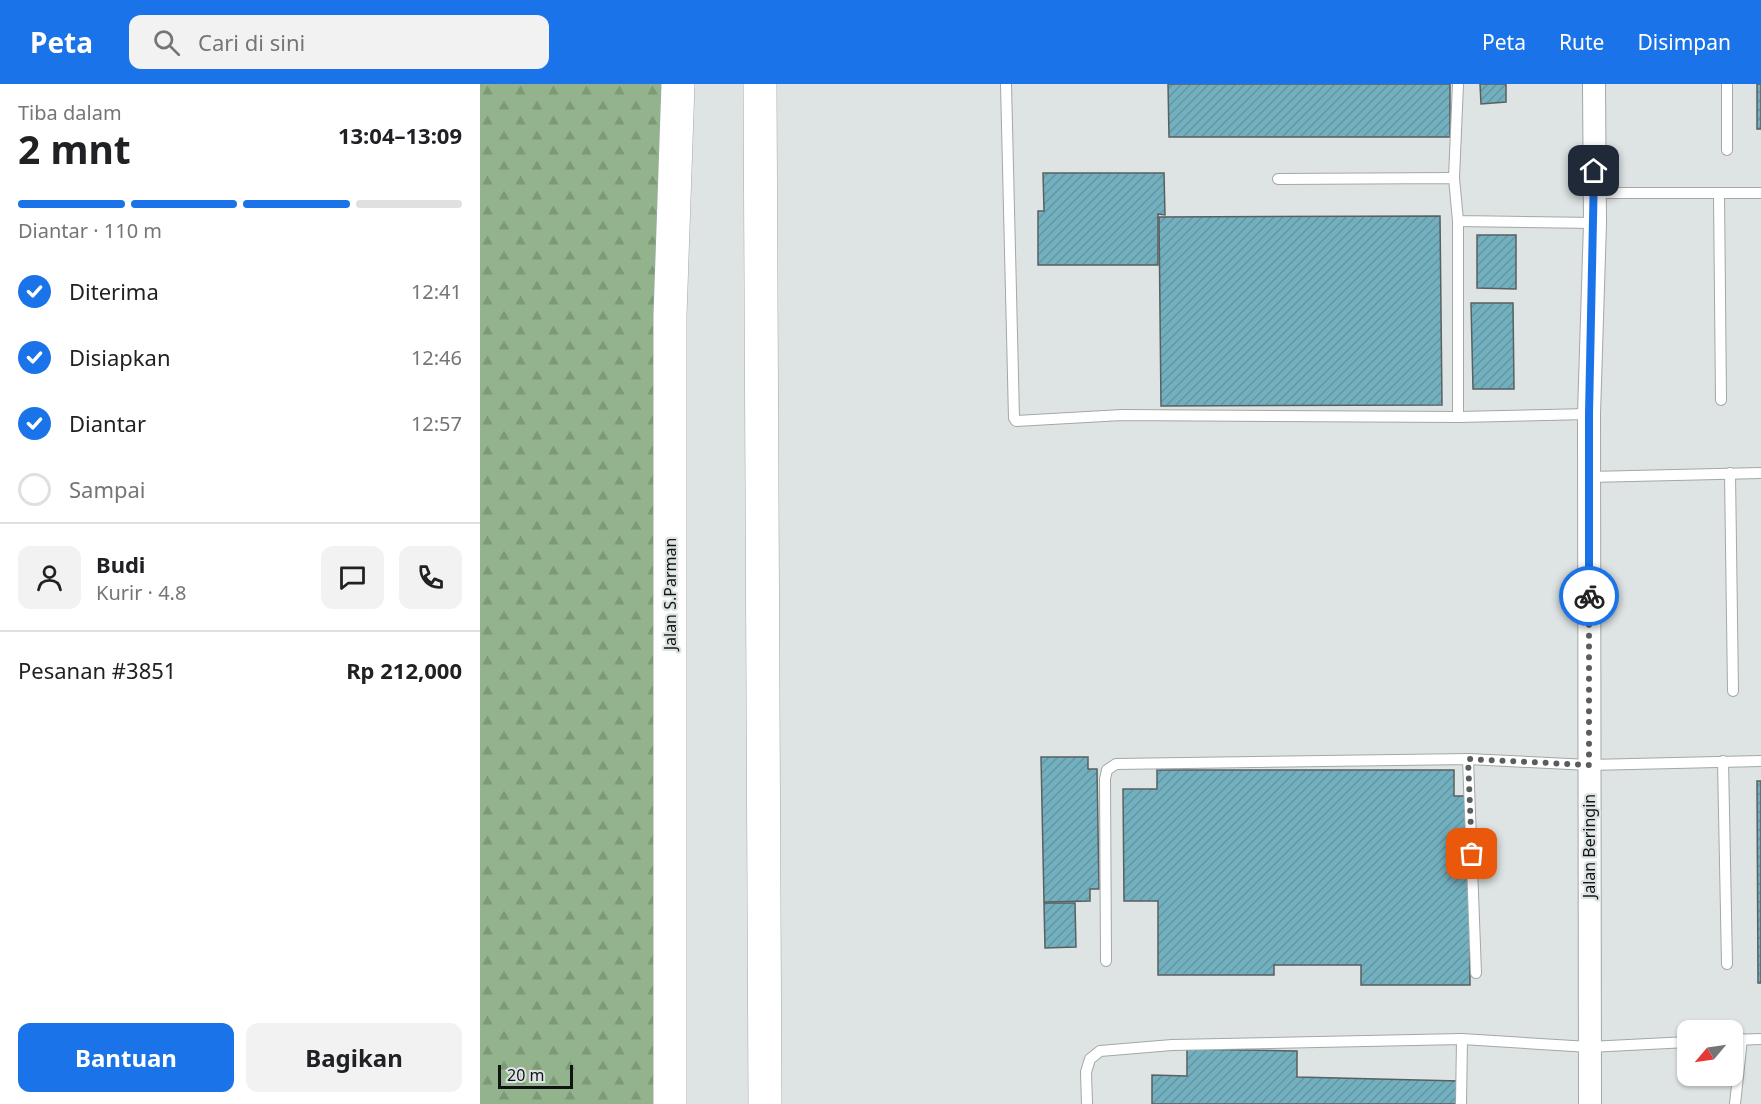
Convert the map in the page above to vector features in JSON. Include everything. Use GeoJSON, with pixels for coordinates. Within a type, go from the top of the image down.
{"type":"FeatureCollection","features":[{"type":"Feature","properties":{"kind":"main road","name":"Jalan S.Parman"},"geometry":{"type":"LineString","coordinates":[[670,1104],[670,316],[678,84]]}},
{"type":"Feature","properties":{"kind":"main road"},"geometry":{"type":"LineString","coordinates":[[760,84],[765,1104]]}},
{"type":"Feature","properties":{"kind":"street","name":"Jalan Beringin"},"geometry":{"type":"LineString","coordinates":[[1590,1104],[1589,414],[1595,223],[1594,84]]}},
{"type":"Feature","properties":{"kind":"lane"},"geometry":{"type":"LineString","coordinates":[[1006,84],[1014,418],[1016,421],[1122,416],[1458,417],[1589,414]]}},
{"type":"Feature","properties":{"kind":"lane"},"geometry":{"type":"LineString","coordinates":[[1458,84],[1454,178],[1458,221],[1458,417]]}},
{"type":"Feature","properties":{"kind":"lane"},"geometry":{"type":"LineString","coordinates":[[1726,84],[1727,150]]}},
{"type":"Feature","properties":{"kind":"lane"},"geometry":{"type":"LineString","coordinates":[[1278,179],[1454,178]]}},
{"type":"Feature","properties":{"kind":"lane"},"geometry":{"type":"LineString","coordinates":[[1594,193],[1761,193]]}},
{"type":"Feature","properties":{"kind":"lane"},"geometry":{"type":"LineString","coordinates":[[1719,194],[1720,400]]}},
{"type":"Feature","properties":{"kind":"lane"},"geometry":{"type":"LineString","coordinates":[[1458,221],[1595,223]]}},
{"type":"Feature","properties":{"kind":"lane"},"geometry":{"type":"LineString","coordinates":[[1731,473],[1732,691]]}},
{"type":"Feature","properties":{"kind":"lane"},"geometry":{"type":"LineString","coordinates":[[1590,477],[1761,473]]}},
{"type":"Feature","properties":{"kind":"lane"},"geometry":{"type":"LineString","coordinates":[[1468,759],[1476,973]]}},
{"type":"Feature","properties":{"kind":"lane"},"geometry":{"type":"LineString","coordinates":[[1106,961],[1106,778],[1107,770],[1116,764],[1468,759],[1589,765],[1761,761]]}},
{"type":"Feature","properties":{"kind":"lane"},"geometry":{"type":"LineString","coordinates":[[1723,761],[1727,964]]}},
{"type":"Feature","properties":{"kind":"lane"},"geometry":{"type":"LineString","coordinates":[[1461,1104],[1462,1039]]}},
{"type":"Feature","properties":{"kind":"lane"},"geometry":{"type":"LineString","coordinates":[[1087,1104],[1086,1072],[1090,1059],[1100,1051],[1172,1045],[1462,1039],[1589,1047],[1677,1043]]}},
{"type":"Feature","properties":{"kind":"lane"},"geometry":{"type":"LineString","coordinates":[[1743,1039],[1761,1039]]}},
{"type":"Feature","properties":{"kind":"lane"},"geometry":{"type":"LineString","coordinates":[[1735,1104],[1736,1086]]}},
{"type":"Feature","properties":{"kind":"green space"},"geometry":{"type":"Polygon","coordinates":[[[480,84],[678,84],[670,1104],[480,1104],[480,84]]]}},
{"type":"Feature","properties":{"kind":"building"},"geometry":{"type":"Polygon","coordinates":[[[1168,84],[1450,84],[1450,137],[1169,137],[1168,84]]]}},
{"type":"Feature","properties":{"kind":"building"},"geometry":{"type":"Polygon","coordinates":[[[1480,84],[1506,84],[1506,102],[1481,104],[1480,84]]]}},
{"type":"Feature","properties":{"kind":"building"},"geometry":{"type":"Polygon","coordinates":[[[1757,84],[1761,84],[1761,129],[1757,129],[1757,84]]]}},
{"type":"Feature","properties":{"kind":"building"},"geometry":{"type":"Polygon","coordinates":[[[1043,173],[1164,173],[1165,215],[1158,214],[1158,265],[1038,265],[1038,211],[1044,211],[1043,173]]]}},
{"type":"Feature","properties":{"kind":"building"},"geometry":{"type":"Polygon","coordinates":[[[1440,216],[1442,405],[1161,406],[1159,217],[1440,216]]]}},
{"type":"Feature","properties":{"kind":"building"},"geometry":{"type":"Polygon","coordinates":[[[1477,235],[1516,235],[1516,289],[1477,288],[1477,235]]]}},
{"type":"Feature","properties":{"kind":"building"},"geometry":{"type":"Polygon","coordinates":[[[1471,303],[1513,303],[1514,389],[1473,389],[1471,303]]]}},
{"type":"Feature","properties":{"kind":"building"},"geometry":{"type":"Polygon","coordinates":[[[1041,757],[1088,757],[1088,769],[1097,769],[1099,889],[1090,889],[1090,901],[1044,902],[1041,757]]]}},
{"type":"Feature","properties":{"kind":"building"},"geometry":{"type":"Polygon","coordinates":[[[1157,770],[1454,770],[1454,796],[1469,796],[1470,985],[1361,985],[1361,965],[1274,965],[1274,975],[1158,975],[1158,901],[1124,901],[1123,789],[1157,789],[1157,770]]]}},
{"type":"Feature","properties":{"kind":"building"},"geometry":{"type":"Polygon","coordinates":[[[1757,781],[1761,781],[1761,983],[1758,983],[1757,781]]]}},
{"type":"Feature","properties":{"kind":"building"},"geometry":{"type":"Polygon","coordinates":[[[1044,903],[1075,903],[1076,947],[1045,948],[1044,903]]]}},
{"type":"Feature","properties":{"kind":"building"},"geometry":{"type":"Polygon","coordinates":[[[1187,1049],[1297,1051],[1297,1077],[1459,1081],[1458,1104],[1152,1104],[1152,1075],[1187,1076],[1187,1049]]]}},
{"type":"Feature","properties":{"kind":"way so far"},"geometry":{"type":"LineString","coordinates":[[1472,854],[1468,759],[1589,765],[1589,596]]}},
{"type":"Feature","properties":{"kind":"route"},"geometry":{"type":"LineString","coordinates":[[1589,596],[1589,414],[1595,223],[1594,171]]}}]}
